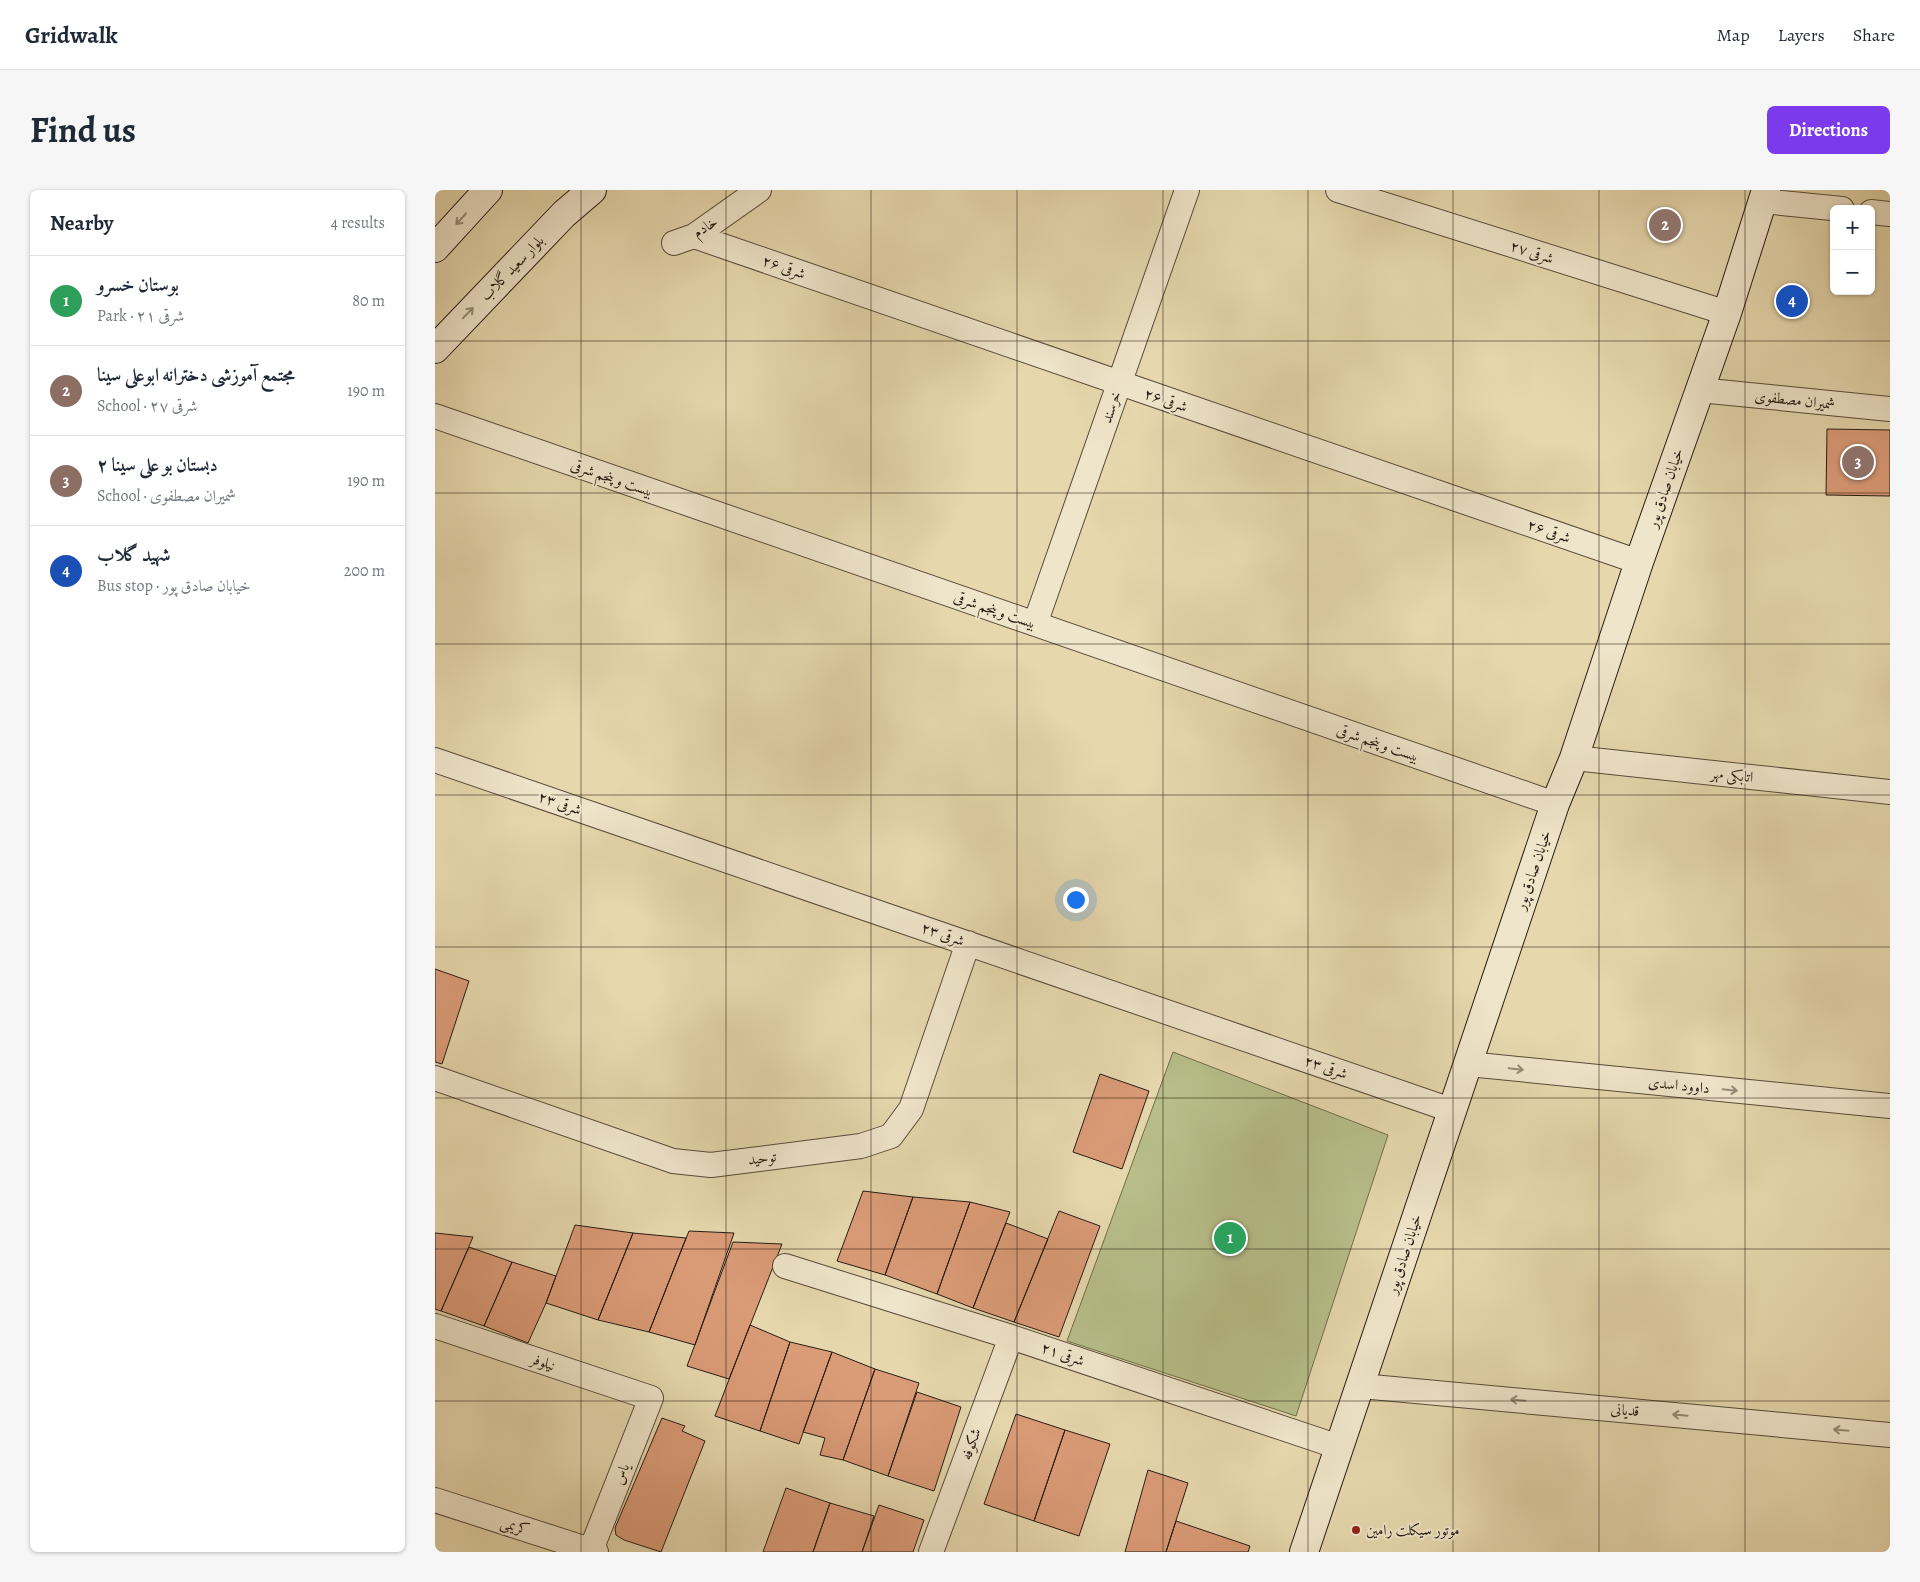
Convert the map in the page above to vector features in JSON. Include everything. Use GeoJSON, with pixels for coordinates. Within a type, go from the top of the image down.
{"type":"FeatureCollection","features":[{"type":"Feature","properties":{"kind":"main road"},"geometry":{"type":"LineString","coordinates":[[436,244],[488,190]]}},
{"type":"Feature","properties":{"kind":"main road","name":"بلوار سعید گلاب"},"geometry":{"type":"LineString","coordinates":[[435,349],[564,214],[592,190]]}},
{"type":"Feature","properties":{"kind":"main road","name":"خیابان صادق پور"},"geometry":{"type":"LineString","coordinates":[[1304,1552],[1555,804],[1574,758],[1639,562],[1727,313],[1764,195]]}},
{"type":"Feature","properties":{"kind":"street","name":"خادم"},"geometry":{"type":"LineString","coordinates":[[684,240],[759,190]]}},
{"type":"Feature","properties":{"kind":"street","name":"خرسند"},"geometry":{"type":"LineString","coordinates":[[1035,624],[1187,190]]}},
{"type":"Feature","properties":{"kind":"street","name":"۲۷ شرقی"},"geometry":{"type":"LineString","coordinates":[[1338,190],[1727,313]]}},
{"type":"Feature","properties":{"kind":"street"},"geometry":{"type":"LineString","coordinates":[[1764,195],[1830,207]]}},
{"type":"Feature","properties":{"kind":"street"},"geometry":{"type":"LineString","coordinates":[[1875,212],[1890,214]]}},
{"type":"Feature","properties":{"kind":"street","name":"۲۶ شرقی"},"geometry":{"type":"LineString","coordinates":[[684,240],[1119,384],[1639,562]]}},
{"type":"Feature","properties":{"kind":"street","name":"شمیران مصطفوی"},"geometry":{"type":"LineString","coordinates":[[1699,390],[1890,409]]}},
{"type":"Feature","properties":{"kind":"street","name":"بیست و پنجم شرقی"},"geometry":{"type":"LineString","coordinates":[[435,416],[1555,804]]}},
{"type":"Feature","properties":{"kind":"street","name":"اتابکی مهر"},"geometry":{"type":"LineString","coordinates":[[1574,758],[1890,792]]}},
{"type":"Feature","properties":{"kind":"street","name":"۲۳ شرقی"},"geometry":{"type":"LineString","coordinates":[[435,760],[1451,1110]]}},
{"type":"Feature","properties":{"kind":"street","name":"توحید"},"geometry":{"type":"LineString","coordinates":[[435,1078],[673,1161],[711,1165],[861,1146],[891,1136],[911,1108],[968,943]]}},
{"type":"Feature","properties":{"kind":"street","name":"داوود اسدی"},"geometry":{"type":"LineString","coordinates":[[1468,1064],[1890,1106]]}},
{"type":"Feature","properties":{"kind":"street","name":"۲۱ شرقی"},"geometry":{"type":"LineString","coordinates":[[785,1266],[1011,1337],[1339,1447]]}},
{"type":"Feature","properties":{"kind":"street","name":"نیلوفر"},"geometry":{"type":"LineString","coordinates":[[435,1326],[651,1398]]}},
{"type":"Feature","properties":{"kind":"street","name":"شکوفه"},"geometry":{"type":"LineString","coordinates":[[931,1552],[1011,1337]]}},
{"type":"Feature","properties":{"kind":"street","name":"قدیانی"},"geometry":{"type":"LineString","coordinates":[[1361,1386],[1890,1435]]}},
{"type":"Feature","properties":{"kind":"street","name":"یاس"},"geometry":{"type":"LineString","coordinates":[[593,1551],[651,1398]]}},
{"type":"Feature","properties":{"kind":"street","name":"کریمی"},"geometry":{"type":"LineString","coordinates":[[435,1500],[593,1551]]}},
{"type":"Feature","properties":{"kind":"green space"},"geometry":{"type":"Polygon","coordinates":[[[1173,1052],[1388,1135],[1296,1416],[1067,1341],[1173,1052]]]}},
{"type":"Feature","properties":{"kind":"building"},"geometry":{"type":"Polygon","coordinates":[[[1827,429],[1890,430],[1890,496],[1826,495],[1827,429]]]}},
{"type":"Feature","properties":{"kind":"building"},"geometry":{"type":"Polygon","coordinates":[[[435,969],[469,981],[442,1064],[435,1062],[435,969]]]}},
{"type":"Feature","properties":{"kind":"building"},"geometry":{"type":"Polygon","coordinates":[[[1100,1074],[1149,1091],[1122,1169],[1073,1152],[1100,1074]]]}},
{"type":"Feature","properties":{"kind":"building"},"geometry":{"type":"Polygon","coordinates":[[[863,1191],[913,1197],[885,1275],[837,1261],[863,1191]]]}},
{"type":"Feature","properties":{"kind":"building"},"geometry":{"type":"Polygon","coordinates":[[[913,1197],[970,1202],[937,1294],[885,1275],[913,1197]]]}},
{"type":"Feature","properties":{"kind":"building"},"geometry":{"type":"Polygon","coordinates":[[[970,1202],[1010,1212],[973,1308],[937,1294],[970,1202]]]}},
{"type":"Feature","properties":{"kind":"building"},"geometry":{"type":"Polygon","coordinates":[[[1059,1211],[1100,1226],[1059,1337],[1014,1322],[1059,1211]]]}},
{"type":"Feature","properties":{"kind":"building"},"geometry":{"type":"Polygon","coordinates":[[[1006,1223],[1048,1239],[1014,1322],[973,1308],[1006,1223]]]}},
{"type":"Feature","properties":{"kind":"building"},"geometry":{"type":"Polygon","coordinates":[[[575,1225],[633,1233],[598,1320],[546,1303],[575,1225]]]}},
{"type":"Feature","properties":{"kind":"building"},"geometry":{"type":"Polygon","coordinates":[[[689,1231],[734,1233],[695,1345],[649,1332],[689,1231]]]}},
{"type":"Feature","properties":{"kind":"building"},"geometry":{"type":"Polygon","coordinates":[[[435,1233],[473,1237],[441,1311],[435,1309],[435,1233]]]}},
{"type":"Feature","properties":{"kind":"building"},"geometry":{"type":"Polygon","coordinates":[[[633,1233],[686,1238],[649,1332],[598,1320],[633,1233]]]}},
{"type":"Feature","properties":{"kind":"building"},"geometry":{"type":"Polygon","coordinates":[[[733,1242],[782,1244],[729,1379],[687,1366],[733,1242]]]}},
{"type":"Feature","properties":{"kind":"building"},"geometry":{"type":"Polygon","coordinates":[[[469,1247],[512,1262],[484,1326],[441,1311],[469,1247]]]}},
{"type":"Feature","properties":{"kind":"building"},"geometry":{"type":"Polygon","coordinates":[[[512,1262],[556,1276],[528,1343],[484,1326],[512,1262]]]}},
{"type":"Feature","properties":{"kind":"building"},"geometry":{"type":"Polygon","coordinates":[[[750,1325],[790,1342],[760,1431],[715,1416],[750,1325]]]}},
{"type":"Feature","properties":{"kind":"building"},"geometry":{"type":"Polygon","coordinates":[[[790,1342],[832,1352],[799,1444],[760,1431],[790,1342]]]}},
{"type":"Feature","properties":{"kind":"building"},"geometry":{"type":"Polygon","coordinates":[[[832,1352],[875,1369],[843,1460],[820,1455],[825,1438],[803,1432],[832,1352]]]}},
{"type":"Feature","properties":{"kind":"building"},"geometry":{"type":"Polygon","coordinates":[[[875,1369],[919,1383],[888,1476],[843,1460],[875,1369]]]}},
{"type":"Feature","properties":{"kind":"building"},"geometry":{"type":"Polygon","coordinates":[[[917,1392],[961,1407],[934,1491],[888,1476],[917,1392]]]}},
{"type":"Feature","properties":{"kind":"building"},"geometry":{"type":"Polygon","coordinates":[[[1016,1414],[1065,1430],[1034,1521],[984,1504],[1016,1414]]]}},
{"type":"Feature","properties":{"kind":"building"},"geometry":{"type":"Polygon","coordinates":[[[662,1418],[685,1426],[682,1431],[705,1441],[661,1552],[624,1540],[616,1535],[615,1528],[662,1418]]]}},
{"type":"Feature","properties":{"kind":"building"},"geometry":{"type":"Polygon","coordinates":[[[1065,1430],[1110,1444],[1079,1536],[1034,1521],[1065,1430]]]}},
{"type":"Feature","properties":{"kind":"building"},"geometry":{"type":"Polygon","coordinates":[[[1148,1470],[1188,1483],[1166,1552],[1125,1552],[1148,1470]]]}},
{"type":"Feature","properties":{"kind":"building"},"geometry":{"type":"Polygon","coordinates":[[[786,1488],[830,1503],[813,1552],[763,1552],[786,1488]]]}},
{"type":"Feature","properties":{"kind":"building"},"geometry":{"type":"Polygon","coordinates":[[[830,1503],[874,1516],[862,1552],[813,1552],[830,1503]]]}},
{"type":"Feature","properties":{"kind":"building"},"geometry":{"type":"Polygon","coordinates":[[[879,1505],[924,1520],[913,1552],[862,1552],[879,1505]]]}},
{"type":"Feature","properties":{"kind":"building"},"geometry":{"type":"Polygon","coordinates":[[[1176,1521],[1250,1546],[1248,1552],[1166,1552],[1176,1521]]]}},
{"type":"Feature","properties":{"kind":"place","name":"مجتمع آموزشی دخترانه ابوعلی سینا"},"geometry":{"type":"Point","coordinates":[1665,225]}},
{"type":"Feature","properties":{"kind":"place","name":"شهید گلاب"},"geometry":{"type":"Point","coordinates":[1792,301]}},
{"type":"Feature","properties":{"kind":"place","name":"دبستان بو علی سینا ۲"},"geometry":{"type":"Point","coordinates":[1858,462]}},
{"type":"Feature","properties":{"kind":"place","name":"بوستان خسرو"},"geometry":{"type":"Point","coordinates":[1230,1238]}},
{"type":"Feature","properties":{"kind":"place","name":"موتور سیکلت رامین"},"geometry":{"type":"Point","coordinates":[1356,1530]}}]}
